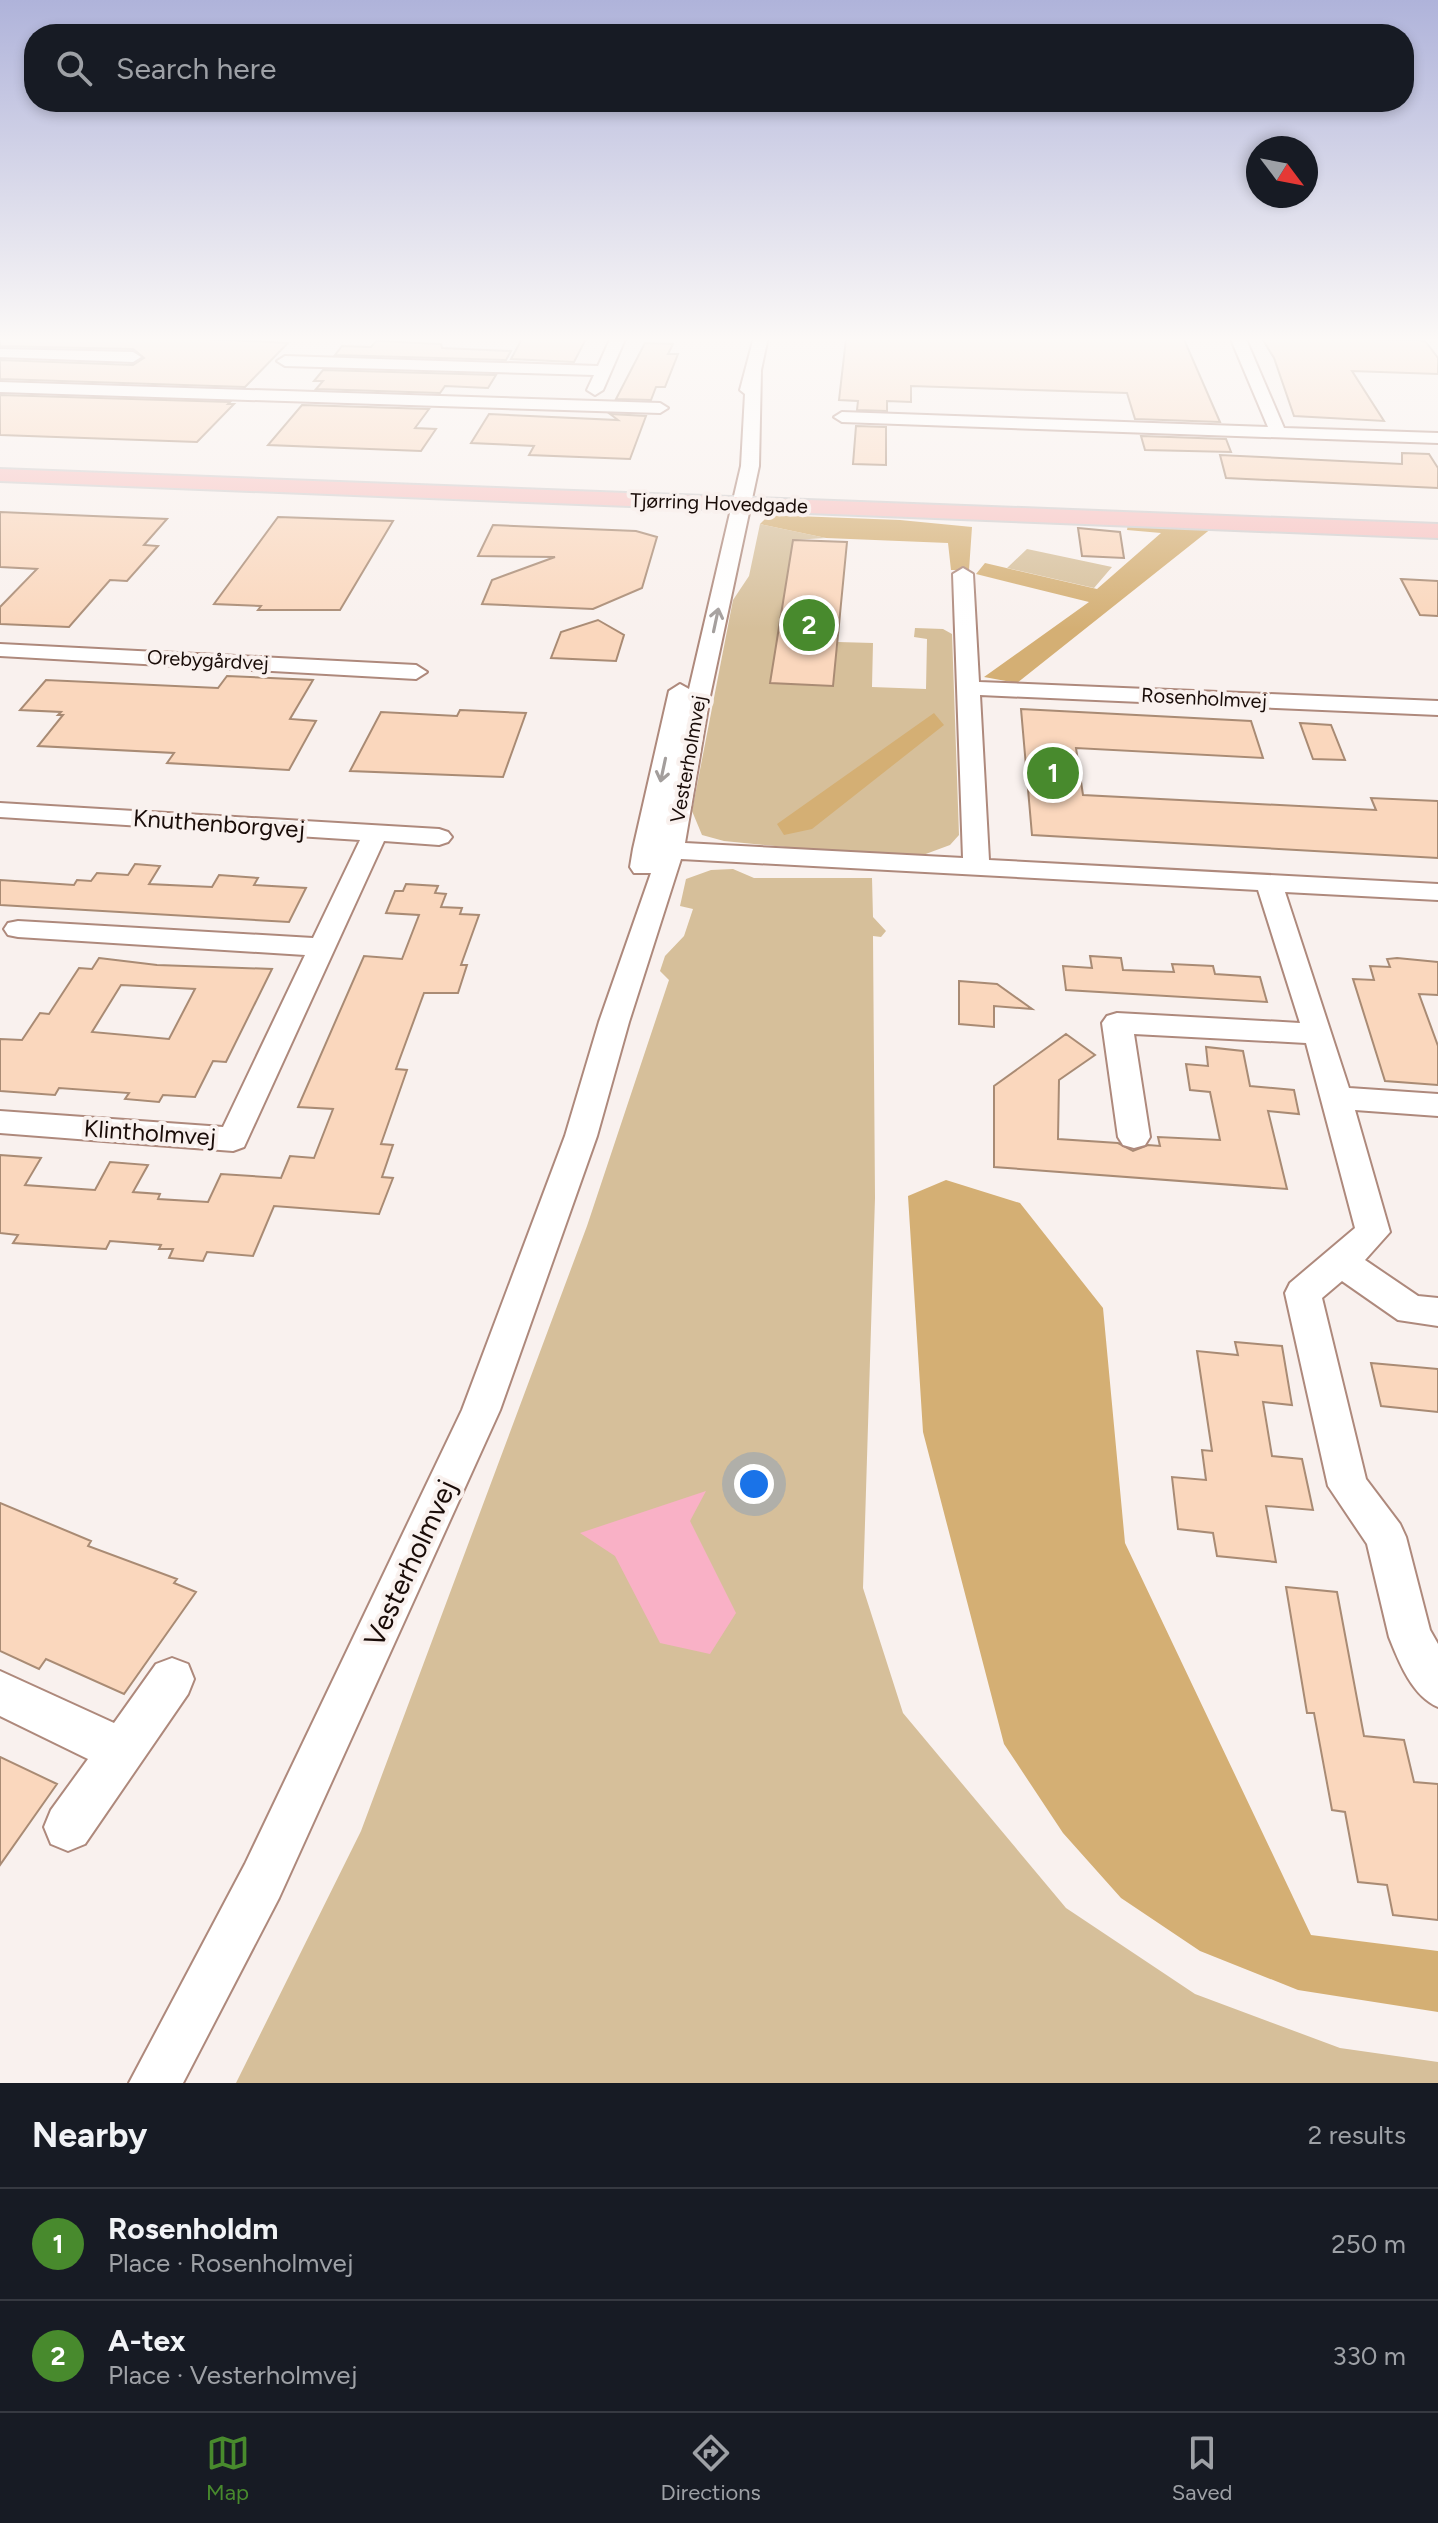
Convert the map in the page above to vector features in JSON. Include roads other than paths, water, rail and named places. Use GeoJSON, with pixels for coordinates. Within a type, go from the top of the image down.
{"type":"FeatureCollection","features":[{"type":"Feature","properties":{"kind":"main road","name":"Tjørring Hovedgade"},"geometry":{"type":"LineString","coordinates":[[0,462],[1438,531]]}},
{"type":"Feature","properties":{"kind":"main road","name":"Tjørring Hovedgade"},"geometry":{"type":"LineString","coordinates":[[0,475],[1438,517]]}},
{"type":"Feature","properties":{"kind":"street"},"geometry":{"type":"LineString","coordinates":[[734,442],[736,434]]}},
{"type":"Feature","properties":{"kind":"street","name":"Vesterholmvej"},"geometry":{"type":"LineString","coordinates":[[155,2083],[262,1881],[481,1410],[581,1136],[659,850],[732,497],[750,434]]}},
{"type":"Feature","properties":{"kind":"street"},"geometry":{"type":"LineString","coordinates":[[1337,434],[1438,438]]}},
{"type":"Feature","properties":{"kind":"street"},"geometry":{"type":"LineString","coordinates":[[963,574],[971,688],[976,867]]}},
{"type":"Feature","properties":{"kind":"street","name":"Orebygårdvej"},"geometry":{"type":"LineString","coordinates":[[0,650],[416,672]]}},
{"type":"Feature","properties":{"kind":"street","name":"Rosenholmvej"},"geometry":{"type":"LineString","coordinates":[[971,688],[1438,708]]}},
{"type":"Feature","properties":{"kind":"street","name":"Knuthenborgvej"},"geometry":{"type":"LineString","coordinates":[[0,810],[439,837]]}},
{"type":"Feature","properties":{"kind":"street","name":"Klintholmvej"},"geometry":{"type":"LineString","coordinates":[[0,1122],[233,1139],[375,834]]}},
{"type":"Feature","properties":{"kind":"street"},"geometry":{"type":"LineString","coordinates":[[659,850],[1438,892]]}},
{"type":"Feature","properties":{"kind":"street"},"geometry":{"type":"LineString","coordinates":[[1269,883],[1318,1034],[1373,1232],[1303,1293],[1348,1486],[1386,1537],[1410,1637],[1438,1685]]}},
{"type":"Feature","properties":{"kind":"street"},"geometry":{"type":"LineString","coordinates":[[18,929],[322,947]]}},
{"type":"Feature","properties":{"kind":"street"},"geometry":{"type":"LineString","coordinates":[[1134,1137],[1117,1023],[1318,1034]]}},
{"type":"Feature","properties":{"kind":"street"},"geometry":{"type":"LineString","coordinates":[[1334,1098],[1438,1105]]}},
{"type":"Feature","properties":{"kind":"street"},"geometry":{"type":"LineString","coordinates":[[1341,1262],[1411,1310],[1438,1312]]}},
{"type":"Feature","properties":{"kind":"street"},"geometry":{"type":"LineString","coordinates":[[68,1827],[172,1679]]}},
{"type":"Feature","properties":{"kind":"street"},"geometry":{"type":"LineString","coordinates":[[0,1693],[122,1751]]}},
{"type":"Feature","properties":{"kind":"place","name":"A-tex"},"geometry":{"type":"Point","coordinates":[809,625]}},
{"type":"Feature","properties":{"kind":"place","name":"Rosenholdm"},"geometry":{"type":"Point","coordinates":[1053,773]}}]}
